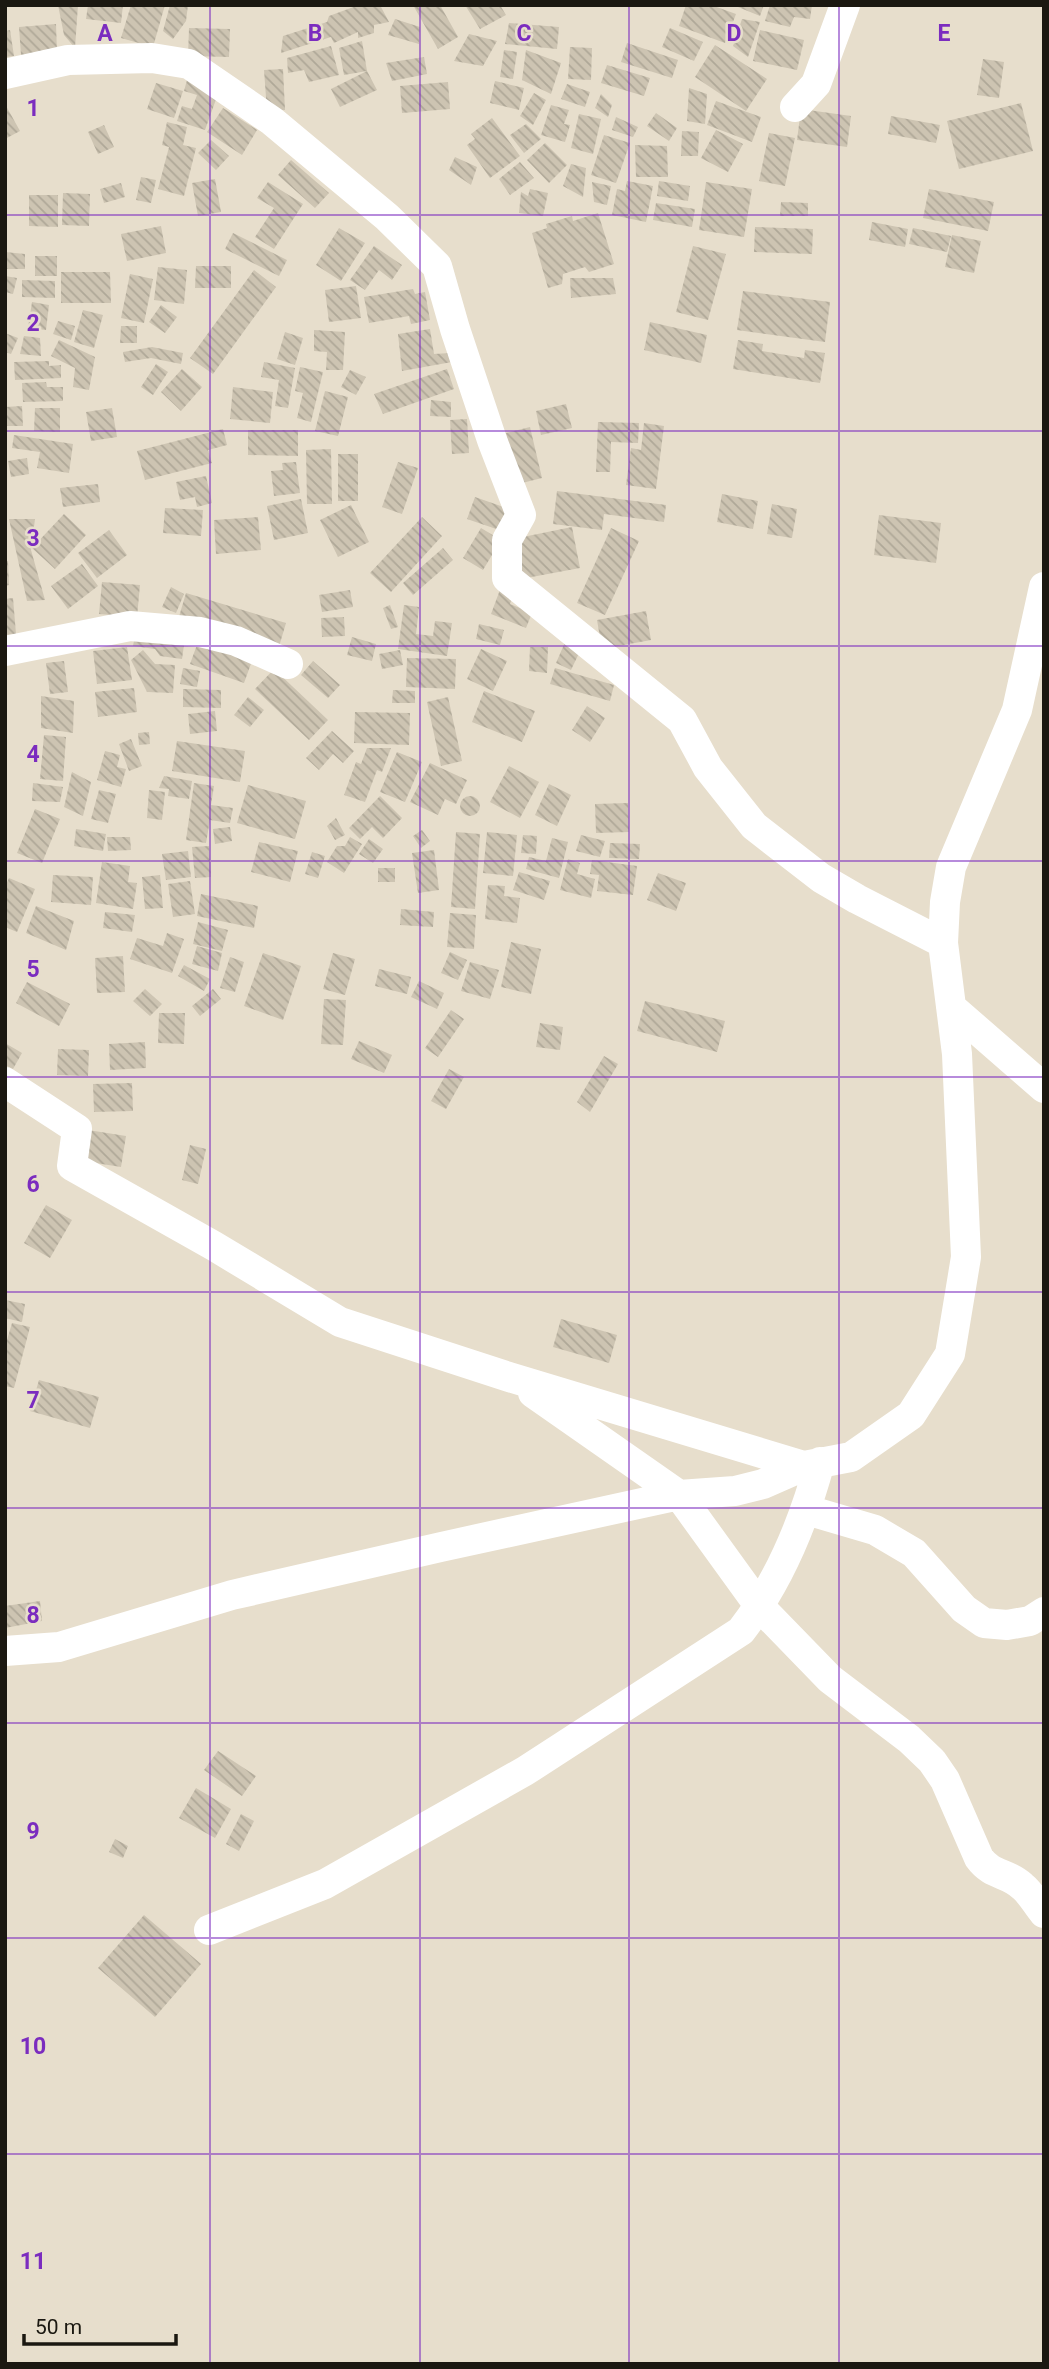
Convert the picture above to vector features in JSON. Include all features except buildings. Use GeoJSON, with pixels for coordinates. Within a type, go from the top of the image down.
{"type":"FeatureCollection","features":[{"type":"Feature","properties":{"kind":"street"},"geometry":{"type":"LineString","coordinates":[[795,107],[816,84],[845,5]]}},
{"type":"Feature","properties":{"kind":"street"},"geometry":{"type":"LineString","coordinates":[[5,74],[68,60],[152,58],[189,64],[272,121],[387,218],[437,266],[488,428],[521,515],[507,540],[507,578],[682,720],[708,768],[754,826],[821,878],[943,943]]}},
{"type":"Feature","properties":{"kind":"street"},"geometry":{"type":"LineString","coordinates":[[5,1651],[59,1647],[232,1595],[679,1495],[735,1491],[763,1484],[812,1464],[851,1457],[911,1415],[950,1354],[966,1257],[957,1054],[943,943],[945,902],[951,867],[1017,710],[1044,587]]}},
{"type":"Feature","properties":{"kind":"street"},"geometry":{"type":"LineString","coordinates":[[5,651],[130,626],[212,635],[236,641],[288,664]]}},
{"type":"Feature","properties":{"kind":"street"},"geometry":{"type":"LineString","coordinates":[[951,1007],[1044,1088]]}},
{"type":"Feature","properties":{"kind":"street"},"geometry":{"type":"LineString","coordinates":[[5,1082],[77,1129],[72,1166],[214,1246],[340,1322],[509,1377],[812,1464]]}},
{"type":"Feature","properties":{"kind":"street"},"geometry":{"type":"LineString","coordinates":[[509,1377],[679,1495],[760,1606],[830,1679],[909,1739],[932,1761],[945,1780],[979,1858],[986,1868],[1023,1886],[1044,1913]]}},
{"type":"Feature","properties":{"kind":"street"},"geometry":{"type":"LineString","coordinates":[[208,1930],[325,1884],[524,1771],[741,1630],[760,1606],[807,1510],[812,1464]]}},
{"type":"Feature","properties":{"kind":"street"},"geometry":{"type":"LineString","coordinates":[[807,1510],[875,1530],[914,1553],[964,1609],[984,1623],[1007,1625],[1030,1621],[1044,1612]]}}]}
